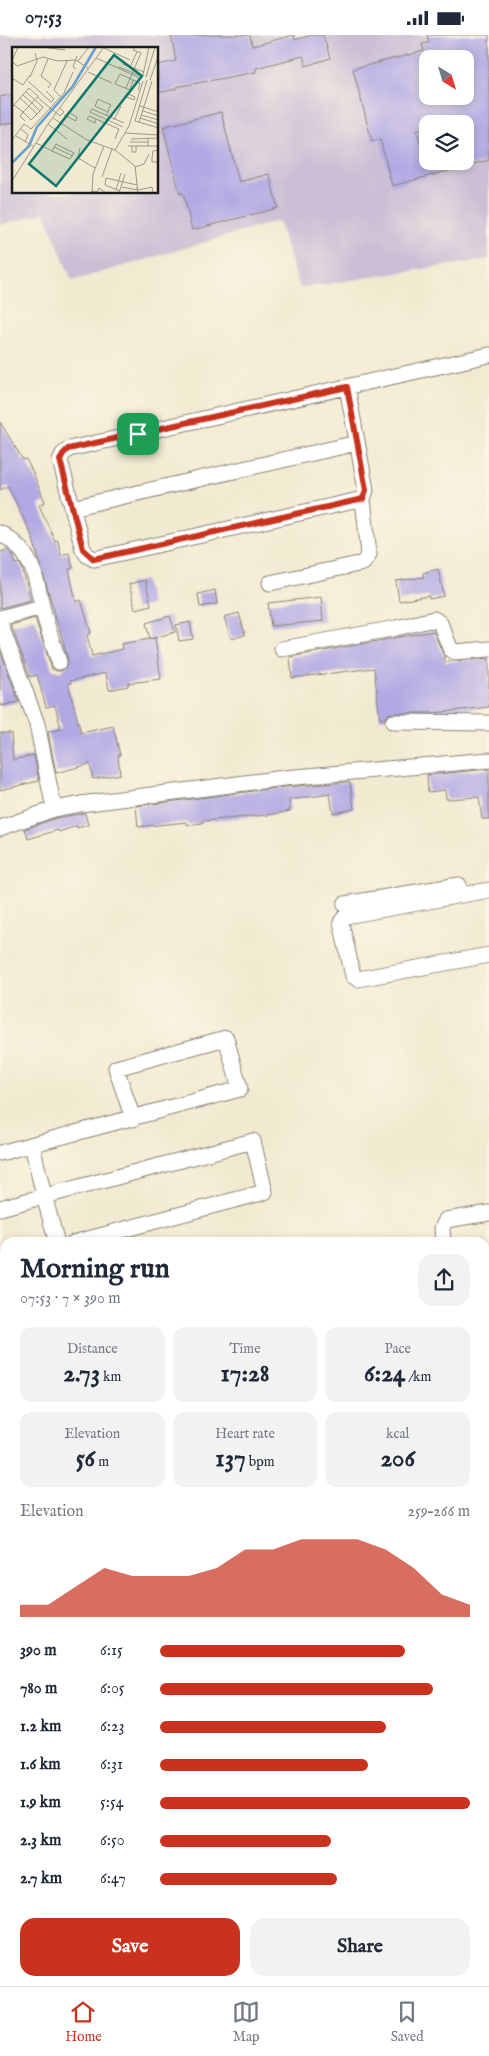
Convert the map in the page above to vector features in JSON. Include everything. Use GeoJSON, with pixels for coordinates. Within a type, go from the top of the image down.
{"type":"FeatureCollection","features":[{"type":"Feature","properties":{"kind":"street"},"geometry":{"type":"LineString","coordinates":[[363,499],[94,559],[83,549],[60,460],[68,449],[489,355]]}},
{"type":"Feature","properties":{"kind":"street"},"geometry":{"type":"LineString","coordinates":[[270,583],[363,563],[369,554],[363,499],[366,490],[347,387]]}},
{"type":"Feature","properties":{"kind":"street"},"geometry":{"type":"LineString","coordinates":[[72,508],[357,443]]}},
{"type":"Feature","properties":{"kind":"street"},"geometry":{"type":"LineString","coordinates":[[0,533],[18,547],[34,567],[42,607],[59,662]]}},
{"type":"Feature","properties":{"kind":"street"},"geometry":{"type":"LineString","coordinates":[[0,618],[42,607]]}},
{"type":"Feature","properties":{"kind":"street"},"geometry":{"type":"LineString","coordinates":[[282,649],[434,619],[440,623],[451,650],[455,652],[489,649]]}},
{"type":"Feature","properties":{"kind":"street"},"geometry":{"type":"LineString","coordinates":[[0,623],[37,724],[54,809]]}},
{"type":"Feature","properties":{"kind":"street"},"geometry":{"type":"LineString","coordinates":[[393,722],[489,723]]}},
{"type":"Feature","properties":{"kind":"street"},"geometry":{"type":"LineString","coordinates":[[0,828],[54,809],[284,777],[489,760]]}},
{"type":"Feature","properties":{"kind":"street"},"geometry":{"type":"LineString","coordinates":[[344,904],[489,881]]}},
{"type":"Feature","properties":{"kind":"street"},"geometry":{"type":"LineString","coordinates":[[489,890],[346,916],[342,922],[353,976],[358,979],[489,955]]}},
{"type":"Feature","properties":{"kind":"street"},"geometry":{"type":"LineString","coordinates":[[0,1153],[133,1119],[240,1089],[226,1038],[116,1068],[133,1119]]}},
{"type":"Feature","properties":{"kind":"street"},"geometry":{"type":"LineString","coordinates":[[0,1208],[253,1141],[265,1192],[96,1237]]}},
{"type":"Feature","properties":{"kind":"street"},"geometry":{"type":"LineString","coordinates":[[32,1145],[55,1237]]}},
{"type":"Feature","properties":{"kind":"street"},"geometry":{"type":"LineString","coordinates":[[443,1237],[442,1228],[446,1220],[489,1213]]}},
{"type":"Feature","properties":{"kind":"shaded area"},"geometry":{"type":"Polygon","coordinates":[[[0,35],[489,35],[489,259],[300,288],[278,221],[72,281],[45,213],[0,225],[0,35]]]}},
{"type":"Feature","properties":{"kind":"building"},"geometry":{"type":"Polygon","coordinates":[[[171,35],[250,35],[252,46],[294,35],[295,40],[312,35],[323,35],[330,58],[306,66],[303,56],[256,68],[256,72],[176,87],[176,89],[159,93],[159,65],[176,61],[171,35]]]}},
{"type":"Feature","properties":{"kind":"building"},"geometry":{"type":"Polygon","coordinates":[[[427,35],[489,35],[489,160],[474,164],[474,115],[419,115],[419,129],[417,130],[419,138],[419,170],[452,170],[392,186],[380,139],[372,142],[353,69],[419,52],[419,105],[474,105],[474,50],[424,50],[422,44],[429,43],[427,35]]]}},
{"type":"Feature","properties":{"kind":"building"},"geometry":{"type":"Polygon","coordinates":[[[12,94],[12,122],[0,125],[0,97],[12,94]]]}},
{"type":"Feature","properties":{"kind":"building"},"geometry":{"type":"Polygon","coordinates":[[[221,112],[239,182],[269,174],[278,208],[192,230],[183,193],[180,194],[163,127],[221,112]]]}},
{"type":"Feature","properties":{"kind":"building"},"geometry":{"type":"Polygon","coordinates":[[[0,422],[23,460],[26,459],[33,473],[45,502],[39,505],[55,541],[58,540],[61,555],[69,553],[73,568],[69,569],[76,602],[81,600],[91,633],[87,635],[92,656],[122,649],[121,644],[155,638],[161,679],[128,683],[128,686],[109,690],[106,673],[70,681],[71,683],[68,684],[81,733],[113,726],[120,755],[118,755],[120,774],[93,779],[90,764],[56,773],[48,732],[61,729],[55,705],[46,707],[37,675],[30,677],[11,625],[35,618],[52,669],[62,671],[68,664],[68,659],[32,536],[8,486],[0,490],[0,422]]]}},
{"type":"Feature","properties":{"kind":"building"},"geometry":{"type":"Polygon","coordinates":[[[8,550],[13,555],[16,564],[19,563],[22,568],[31,600],[0,608],[0,552],[8,550]]]}},
{"type":"Feature","properties":{"kind":"building"},"geometry":{"type":"Polygon","coordinates":[[[438,569],[444,596],[429,599],[429,596],[399,601],[396,581],[424,577],[423,573],[438,569]]]}},
{"type":"Feature","properties":{"kind":"building"},"geometry":{"type":"Polygon","coordinates":[[[145,580],[151,605],[135,609],[129,584],[145,580]]]}},
{"type":"Feature","properties":{"kind":"building"},"geometry":{"type":"Polygon","coordinates":[[[215,590],[217,604],[200,607],[198,594],[215,590]]]}},
{"type":"Feature","properties":{"kind":"building"},"geometry":{"type":"Polygon","coordinates":[[[321,597],[323,621],[271,626],[268,603],[321,597]]]}},
{"type":"Feature","properties":{"kind":"building"},"geometry":{"type":"Polygon","coordinates":[[[239,613],[245,635],[231,639],[224,617],[239,613]]]}},
{"type":"Feature","properties":{"kind":"building"},"geometry":{"type":"Polygon","coordinates":[[[170,616],[175,632],[150,639],[146,623],[170,616]]]}},
{"type":"Feature","properties":{"kind":"building"},"geometry":{"type":"Polygon","coordinates":[[[190,622],[193,639],[179,641],[176,625],[190,622]]]}},
{"type":"Feature","properties":{"kind":"building"},"geometry":{"type":"Polygon","coordinates":[[[433,631],[445,662],[489,658],[489,707],[434,713],[393,713],[388,714],[384,719],[380,719],[374,668],[292,678],[290,657],[433,631]]]}},
{"type":"Feature","properties":{"kind":"building"},"geometry":{"type":"Polygon","coordinates":[[[0,650],[19,702],[0,706],[0,650]]]}},
{"type":"Feature","properties":{"kind":"building"},"geometry":{"type":"Polygon","coordinates":[[[0,733],[11,733],[13,760],[34,755],[39,781],[0,790],[0,733]]]}},
{"type":"Feature","properties":{"kind":"building"},"geometry":{"type":"Polygon","coordinates":[[[489,769],[489,819],[482,819],[479,797],[446,799],[445,790],[428,792],[427,775],[489,769]]]}},
{"type":"Feature","properties":{"kind":"building"},"geometry":{"type":"Polygon","coordinates":[[[350,782],[354,809],[333,813],[330,794],[289,800],[290,811],[268,815],[203,821],[203,823],[187,825],[187,822],[138,827],[136,806],[285,787],[350,782]]]}},
{"type":"Feature","properties":{"kind":"building"},"geometry":{"type":"Polygon","coordinates":[[[85,813],[88,825],[77,828],[77,826],[59,832],[58,830],[28,839],[25,829],[56,818],[85,813]]]}},
{"type":"Feature","properties":{"kind":"route"},"geometry":{"type":"LineString","coordinates":[[347,387],[366,490],[363,499],[354,502],[94,559],[87,555],[83,549],[60,460],[68,449],[138,434],[347,387]]}}]}
